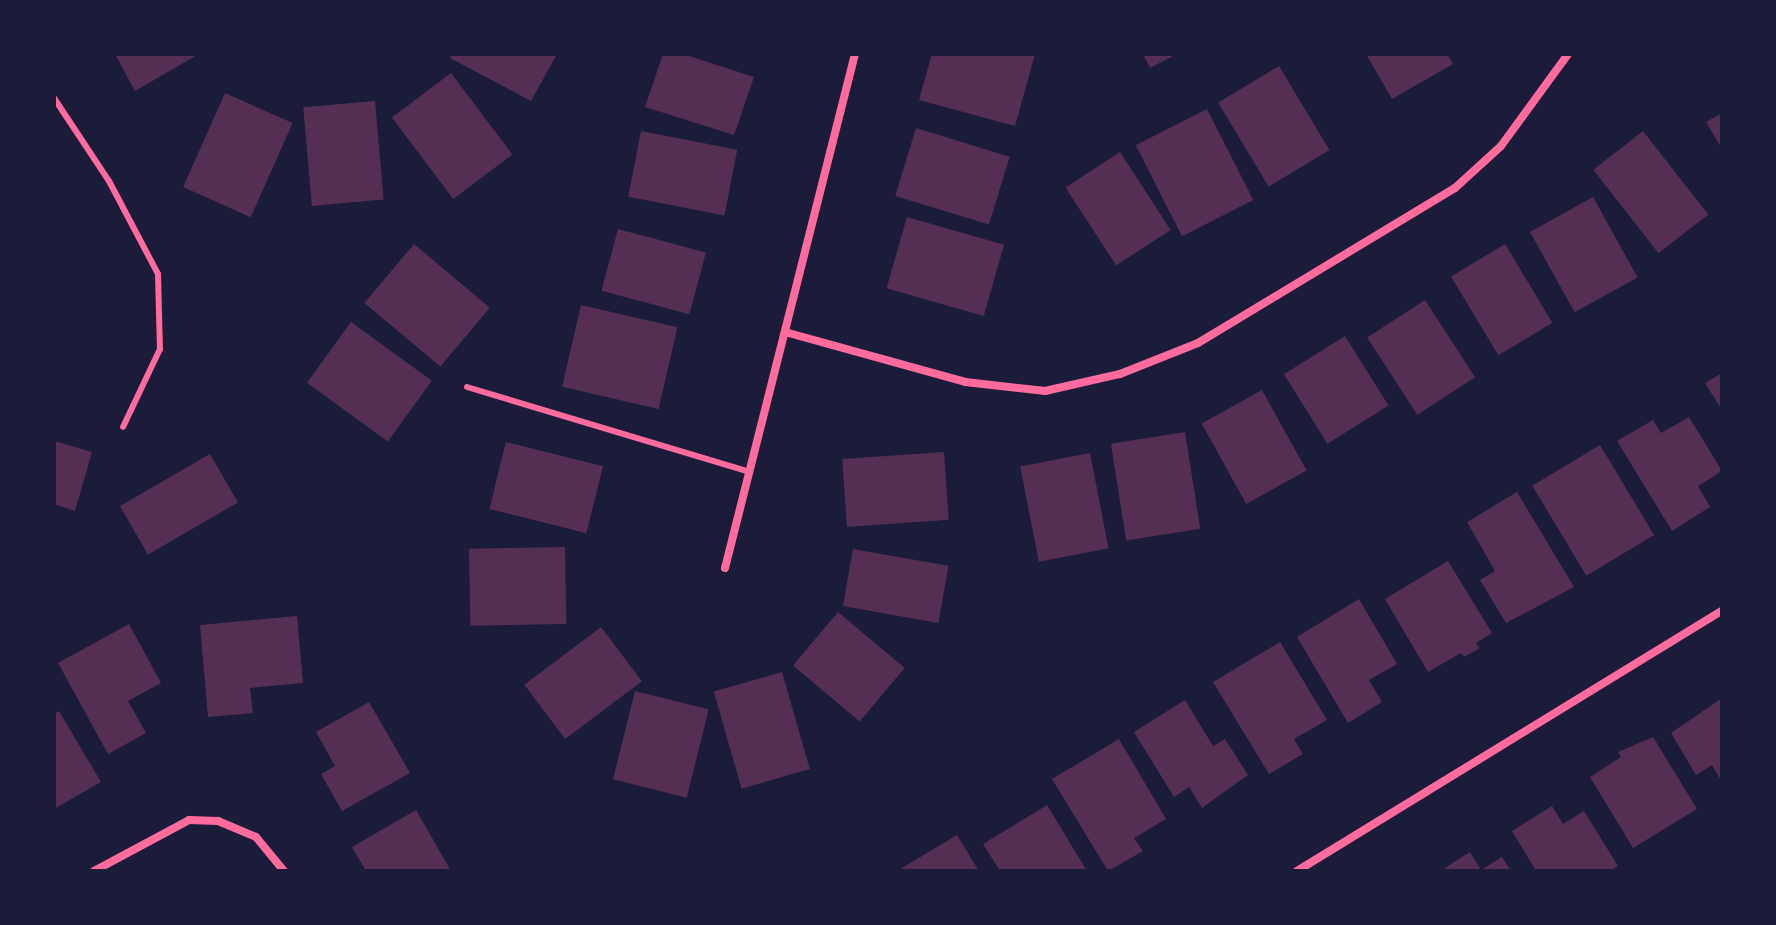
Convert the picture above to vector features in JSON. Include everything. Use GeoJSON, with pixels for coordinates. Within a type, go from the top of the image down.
{"type":"FeatureCollection","features":[{"type":"Feature","properties":{"kind":"street"},"geometry":{"type":"LineString","coordinates":[[725,568],[855,54]]}},
{"type":"Feature","properties":{"kind":"street"},"geometry":{"type":"LineString","coordinates":[[785,332],[965,382],[1045,391],[1120,374],[1198,343],[1455,188],[1501,146],[1568,54]]}},
{"type":"Feature","properties":{"kind":"street"},"geometry":{"type":"LineString","coordinates":[[1297,871],[1722,611]]}},
{"type":"Feature","properties":{"kind":"street"},"geometry":{"type":"LineString","coordinates":[[94,871],[167,827],[189,820],[218,821],[256,837],[284,871]]}},
{"type":"Feature","properties":{"kind":"lane"},"geometry":{"type":"LineString","coordinates":[[54,98],[109,181],[158,274],[160,349],[123,427]]}},
{"type":"Feature","properties":{"kind":"lane"},"geometry":{"type":"LineString","coordinates":[[467,387],[750,472]]}},
{"type":"Feature","properties":{"kind":"building"},"geometry":{"type":"Polygon","coordinates":[[[115,54],[199,54],[135,91],[115,54]]]}},
{"type":"Feature","properties":{"kind":"building"},"geometry":{"type":"Polygon","coordinates":[[[452,54],[557,54],[531,101],[450,58],[452,54]]]}},
{"type":"Feature","properties":{"kind":"building"},"geometry":{"type":"Polygon","coordinates":[[[663,54],[683,54],[754,77],[734,135],[645,107],[663,54]]]}},
{"type":"Feature","properties":{"kind":"building"},"geometry":{"type":"Polygon","coordinates":[[[932,54],[1035,54],[1015,126],[919,100],[932,54]]]}},
{"type":"Feature","properties":{"kind":"building"},"geometry":{"type":"Polygon","coordinates":[[[1143,54],[1177,54],[1150,68],[1143,54]]]}},
{"type":"Feature","properties":{"kind":"building"},"geometry":{"type":"Polygon","coordinates":[[[1366,54],[1447,54],[1453,64],[1392,99],[1366,54]]]}},
{"type":"Feature","properties":{"kind":"building"},"geometry":{"type":"Polygon","coordinates":[[[1279,66],[1329,150],[1269,187],[1218,103],[1279,66]]]}},
{"type":"Feature","properties":{"kind":"building"},"geometry":{"type":"Polygon","coordinates":[[[451,73],[512,154],[453,199],[392,118],[451,73]]]}},
{"type":"Feature","properties":{"kind":"building"},"geometry":{"type":"Polygon","coordinates":[[[225,93],[293,123],[251,217],[183,187],[225,93]]]}},
{"type":"Feature","properties":{"kind":"building"},"geometry":{"type":"Polygon","coordinates":[[[375,101],[384,200],[312,206],[303,107],[375,101]]]}},
{"type":"Feature","properties":{"kind":"building"},"geometry":{"type":"Polygon","coordinates":[[[1207,109],[1253,200],[1182,236],[1136,145],[1207,109]]]}},
{"type":"Feature","properties":{"kind":"building"},"geometry":{"type":"Polygon","coordinates":[[[1722,113],[1722,149],[1706,122],[1722,113]]]}},
{"type":"Feature","properties":{"kind":"building"},"geometry":{"type":"Polygon","coordinates":[[[916,128],[1010,157],[989,225],[895,196],[916,128]]]}},
{"type":"Feature","properties":{"kind":"building"},"geometry":{"type":"Polygon","coordinates":[[[641,131],[737,150],[724,215],[628,197],[641,131]]]}},
{"type":"Feature","properties":{"kind":"building"},"geometry":{"type":"Polygon","coordinates":[[[1643,131],[1708,215],[1659,253],[1593,170],[1643,131]]]}},
{"type":"Feature","properties":{"kind":"building"},"geometry":{"type":"Polygon","coordinates":[[[1120,152],[1171,230],[1116,265],[1065,187],[1120,152]]]}},
{"type":"Feature","properties":{"kind":"building"},"geometry":{"type":"Polygon","coordinates":[[[1593,197],[1638,277],[1575,312],[1530,232],[1593,197]]]}},
{"type":"Feature","properties":{"kind":"building"},"geometry":{"type":"Polygon","coordinates":[[[907,217],[1004,245],[984,316],[887,288],[907,217]]]}},
{"type":"Feature","properties":{"kind":"building"},"geometry":{"type":"Polygon","coordinates":[[[618,229],[706,253],[689,314],[601,291],[618,229]]]}},
{"type":"Feature","properties":{"kind":"building"},"geometry":{"type":"Polygon","coordinates":[[[414,244],[490,308],[440,367],[365,303],[414,244]]]}},
{"type":"Feature","properties":{"kind":"building"},"geometry":{"type":"Polygon","coordinates":[[[1505,244],[1552,323],[1498,355],[1451,276],[1505,244]]]}},
{"type":"Feature","properties":{"kind":"building"},"geometry":{"type":"Polygon","coordinates":[[[1425,300],[1475,377],[1417,415],[1367,338],[1425,300]]]}},
{"type":"Feature","properties":{"kind":"building"},"geometry":{"type":"Polygon","coordinates":[[[581,305],[677,327],[659,409],[562,387],[581,305]]]}},
{"type":"Feature","properties":{"kind":"building"},"geometry":{"type":"Polygon","coordinates":[[[351,322],[432,381],[388,441],[307,383],[351,322]]]}},
{"type":"Feature","properties":{"kind":"building"},"geometry":{"type":"Polygon","coordinates":[[[1345,336],[1388,406],[1327,444],[1284,374],[1345,336]]]}},
{"type":"Feature","properties":{"kind":"building"},"geometry":{"type":"Polygon","coordinates":[[[1722,373],[1722,410],[1705,383],[1722,373]]]}},
{"type":"Feature","properties":{"kind":"building"},"geometry":{"type":"Polygon","coordinates":[[[1262,390],[1307,470],[1246,504],[1202,423],[1262,390]]]}},
{"type":"Feature","properties":{"kind":"building"},"geometry":{"type":"Polygon","coordinates":[[[1689,417],[1722,471],[1698,486],[1710,507],[1672,531],[1617,441],[1653,420],[1661,433],[1689,417]]]}},
{"type":"Feature","properties":{"kind":"building"},"geometry":{"type":"Polygon","coordinates":[[[1185,432],[1200,529],[1126,541],[1111,444],[1185,432]]]}},
{"type":"Feature","properties":{"kind":"building"},"geometry":{"type":"Polygon","coordinates":[[[54,441],[92,452],[75,511],[54,504],[54,441]]]}},
{"type":"Feature","properties":{"kind":"building"},"geometry":{"type":"Polygon","coordinates":[[[506,442],[603,466],[586,533],[489,509],[506,442]]]}},
{"type":"Feature","properties":{"kind":"building"},"geometry":{"type":"Polygon","coordinates":[[[1600,445],[1654,535],[1586,576],[1532,486],[1600,445]]]}},
{"type":"Feature","properties":{"kind":"building"},"geometry":{"type":"Polygon","coordinates":[[[944,452],[949,520],[847,527],[842,459],[944,452]]]}},
{"type":"Feature","properties":{"kind":"building"},"geometry":{"type":"Polygon","coordinates":[[[1090,453],[1109,548],[1039,562],[1020,467],[1090,453]]]}},
{"type":"Feature","properties":{"kind":"building"},"geometry":{"type":"Polygon","coordinates":[[[210,454],[238,502],[148,554],[120,506],[210,454]]]}},
{"type":"Feature","properties":{"kind":"building"},"geometry":{"type":"Polygon","coordinates":[[[1517,492],[1574,587],[1506,623],[1480,580],[1495,571],[1467,522],[1517,492]]]}},
{"type":"Feature","properties":{"kind":"building"},"geometry":{"type":"Polygon","coordinates":[[[565,547],[566,624],[470,626],[469,549],[565,547]]]}},
{"type":"Feature","properties":{"kind":"building"},"geometry":{"type":"Polygon","coordinates":[[[853,549],[949,566],[938,623],[843,606],[853,549]]]}},
{"type":"Feature","properties":{"kind":"building"},"geometry":{"type":"Polygon","coordinates":[[[1448,561],[1492,633],[1476,643],[1480,648],[1464,657],[1461,653],[1428,672],[1385,599],[1448,561]]]}},
{"type":"Feature","properties":{"kind":"building"},"geometry":{"type":"Polygon","coordinates":[[[1359,599],[1397,664],[1369,680],[1382,702],[1348,723],[1297,637],[1359,599]]]}},
{"type":"Feature","properties":{"kind":"building"},"geometry":{"type":"Polygon","coordinates":[[[838,612],[905,668],[860,722],[793,666],[838,612]]]}},
{"type":"Feature","properties":{"kind":"building"},"geometry":{"type":"Polygon","coordinates":[[[297,616],[303,683],[250,688],[253,713],[208,717],[200,625],[297,616]]]}},
{"type":"Feature","properties":{"kind":"building"},"geometry":{"type":"Polygon","coordinates":[[[129,624],[161,683],[128,701],[146,733],[108,754],[58,663],[129,624]]]}},
{"type":"Feature","properties":{"kind":"building"},"geometry":{"type":"Polygon","coordinates":[[[601,627],[642,681],[565,739],[524,685],[601,627]]]}},
{"type":"Feature","properties":{"kind":"building"},"geometry":{"type":"Polygon","coordinates":[[[1280,642],[1327,720],[1294,739],[1303,754],[1269,774],[1213,682],[1280,642]]]}},
{"type":"Feature","properties":{"kind":"building"},"geometry":{"type":"Polygon","coordinates":[[[782,672],[810,769],[742,789],[714,692],[782,672]]]}},
{"type":"Feature","properties":{"kind":"building"},"geometry":{"type":"Polygon","coordinates":[[[635,691],[709,709],[687,798],[613,779],[635,691]]]}},
{"type":"Feature","properties":{"kind":"building"},"geometry":{"type":"Polygon","coordinates":[[[1722,698],[1722,782],[1712,765],[1696,775],[1671,733],[1722,698]]]}},
{"type":"Feature","properties":{"kind":"building"},"geometry":{"type":"Polygon","coordinates":[[[1185,700],[1213,746],[1225,739],[1248,775],[1202,808],[1189,787],[1174,797],[1134,732],[1185,700]]]}},
{"type":"Feature","properties":{"kind":"building"},"geometry":{"type":"Polygon","coordinates":[[[369,702],[410,773],[342,811],[321,774],[335,766],[316,732],[369,702]]]}},
{"type":"Feature","properties":{"kind":"building"},"geometry":{"type":"Polygon","coordinates":[[[59,711],[101,782],[54,809],[54,714],[59,711]]]}},
{"type":"Feature","properties":{"kind":"building"},"geometry":{"type":"Polygon","coordinates":[[[1653,737],[1697,809],[1633,848],[1590,777],[1621,757],[1618,752],[1653,737]]]}},
{"type":"Feature","properties":{"kind":"building"},"geometry":{"type":"Polygon","coordinates":[[[1119,739],[1166,819],[1134,838],[1143,851],[1108,871],[1052,779],[1119,739]]]}},
{"type":"Feature","properties":{"kind":"building"},"geometry":{"type":"Polygon","coordinates":[[[1047,805],[1087,871],[1000,871],[983,844],[1047,805]]]}},
{"type":"Feature","properties":{"kind":"building"},"geometry":{"type":"Polygon","coordinates":[[[1552,806],[1563,824],[1584,811],[1618,866],[1609,871],[1536,871],[1512,831],[1552,806]]]}},
{"type":"Feature","properties":{"kind":"building"},"geometry":{"type":"Polygon","coordinates":[[[416,810],[451,871],[366,871],[352,847],[416,810]]]}},
{"type":"Feature","properties":{"kind":"building"},"geometry":{"type":"Polygon","coordinates":[[[957,835],[979,871],[897,871],[957,835]]]}},
{"type":"Feature","properties":{"kind":"building"},"geometry":{"type":"Polygon","coordinates":[[[1470,852],[1481,870],[1502,857],[1511,871],[1440,871],[1470,852]]]}}]}
